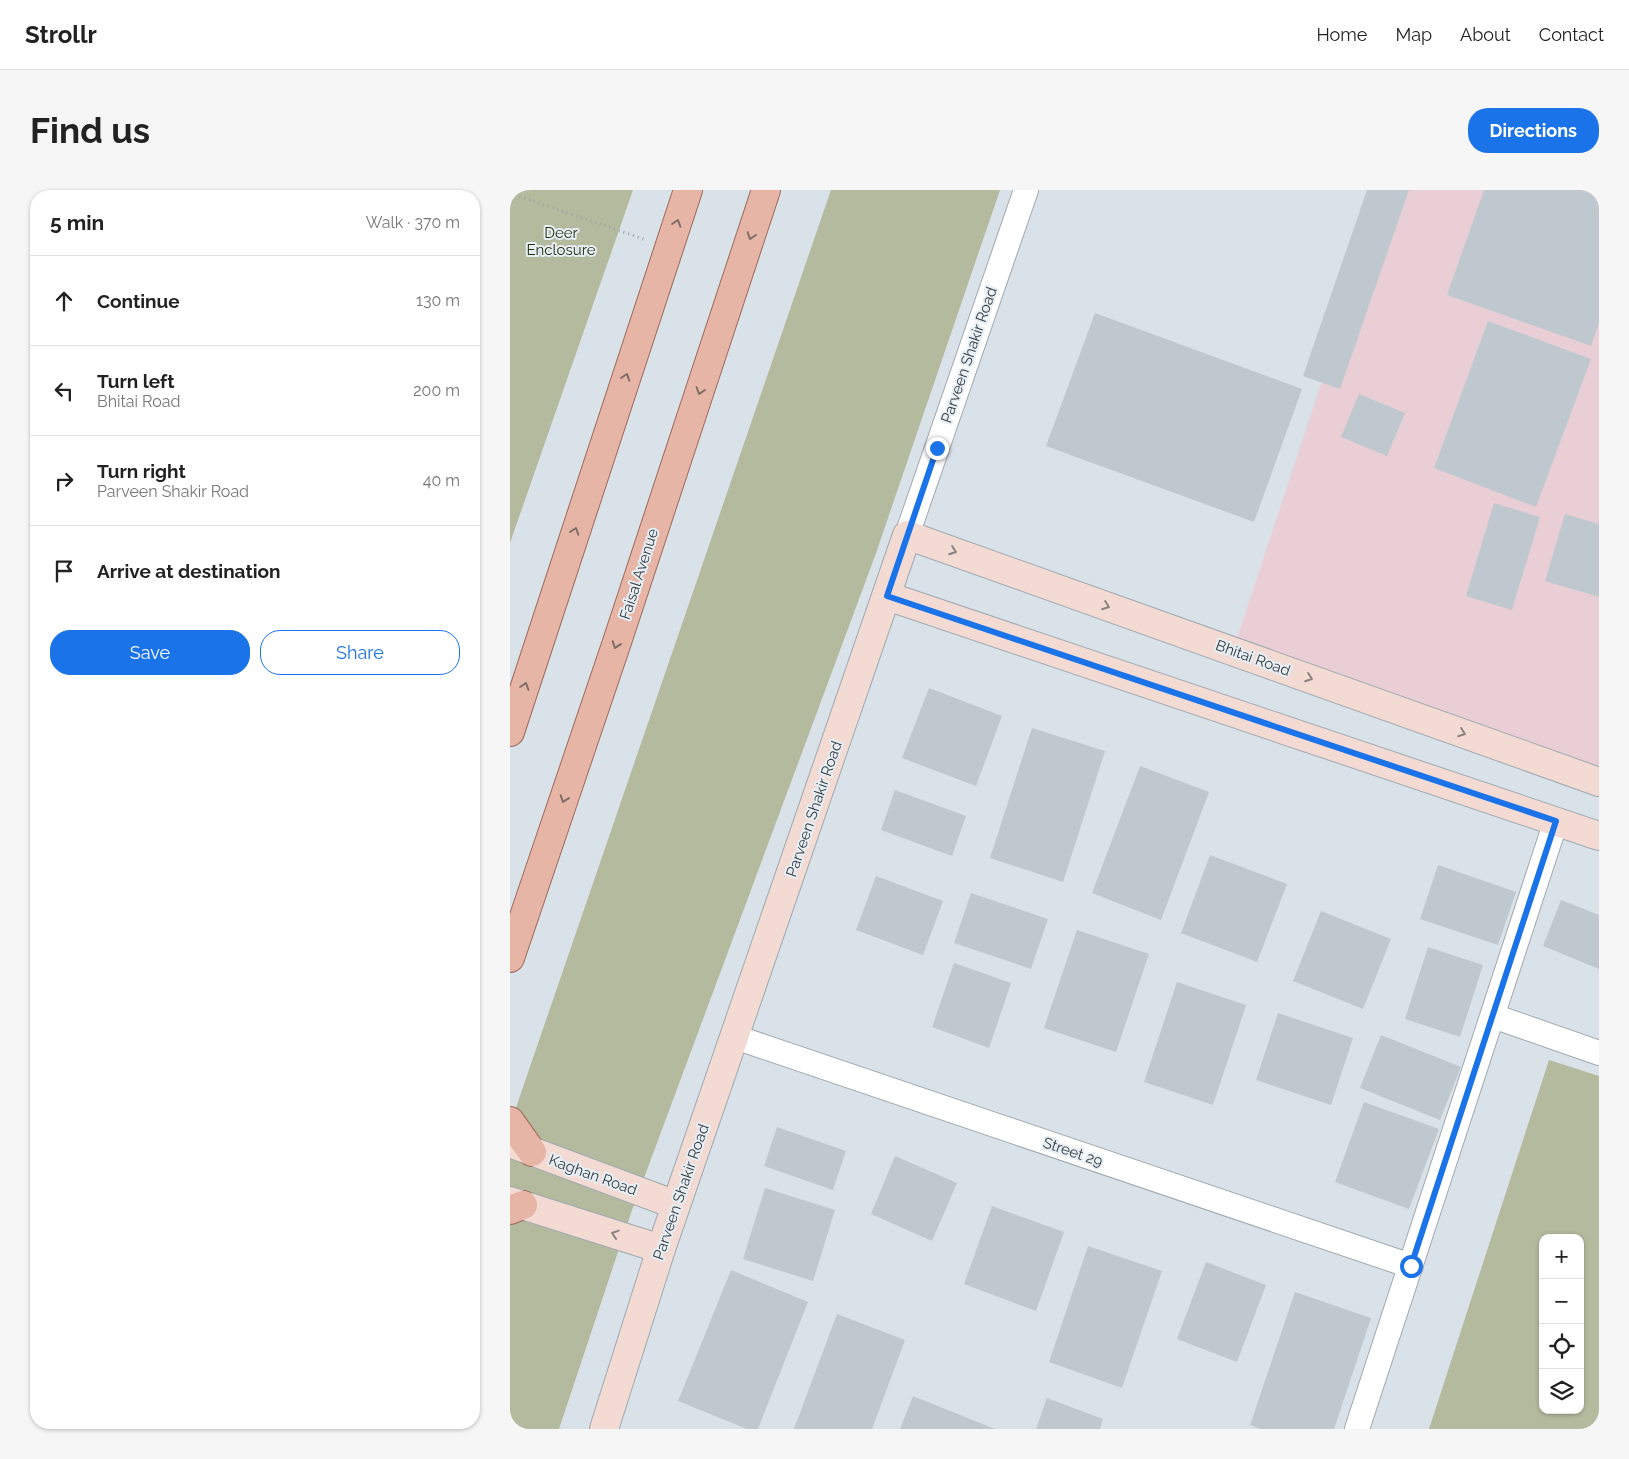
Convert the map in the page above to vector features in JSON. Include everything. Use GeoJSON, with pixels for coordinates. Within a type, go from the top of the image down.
{"type":"FeatureCollection","features":[{"type":"Feature","properties":{"kind":"main road"},"geometry":{"type":"LineString","coordinates":[[510,732],[688,190]]}},
{"type":"Feature","properties":{"kind":"main road","name":"Faisal Avenue"},"geometry":{"type":"LineString","coordinates":[[510,958],[766,190]]}},
{"type":"Feature","properties":{"kind":"main road"},"geometry":{"type":"LineString","coordinates":[[510,1121],[521,1148]]}},
{"type":"Feature","properties":{"kind":"street","name":"Parveen Shakir Road"},"geometry":{"type":"LineString","coordinates":[[607,1428],[661,1250],[1026,190]]}},
{"type":"Feature","properties":{"kind":"street","name":"Bhitai Road"},"geometry":{"type":"LineString","coordinates":[[907,535],[1599,782]]}},
{"type":"Feature","properties":{"kind":"street"},"geometry":{"type":"LineString","coordinates":[[887,596],[1599,836]]}},
{"type":"Feature","properties":{"kind":"street"},"geometry":{"type":"LineString","coordinates":[[1357,1429],[1556,821]]}},
{"type":"Feature","properties":{"kind":"street"},"geometry":{"type":"LineString","coordinates":[[1493,1016],[1599,1053]]}},
{"type":"Feature","properties":{"kind":"street","name":"Street 29"},"geometry":{"type":"LineString","coordinates":[[735,1038],[1411,1266]]}},
{"type":"Feature","properties":{"kind":"street","name":"Kaghan Road"},"geometry":{"type":"LineString","coordinates":[[521,1148],[676,1206]]}},
{"type":"Feature","properties":{"kind":"street"},"geometry":{"type":"LineString","coordinates":[[514,1205],[661,1250]]}},
{"type":"Feature","properties":{"kind":"path"},"geometry":{"type":"LineString","coordinates":[[510,193],[669,248]]}},
{"type":"Feature","properties":{"kind":"shaded area"},"geometry":{"type":"Polygon","coordinates":[[[1385,190],[1599,190],[1599,772],[1234,647],[1385,190]]]}},
{"type":"Feature","properties":{"kind":"green space","name":"Deer Enclosure"},"geometry":{"type":"Polygon","coordinates":[[[510,190],[633,190],[510,543],[510,190]]]}},
{"type":"Feature","properties":{"kind":"green space"},"geometry":{"type":"Polygon","coordinates":[[[831,190],[1000,190],[875,556],[631,1213],[559,1429],[510,1429],[510,1125],[831,190]]]}},
{"type":"Feature","properties":{"kind":"green space"},"geometry":{"type":"Polygon","coordinates":[[[1549,1060],[1599,1076],[1599,1429],[1429,1429],[1549,1060]]]}},
{"type":"Feature","properties":{"kind":"building"},"geometry":{"type":"Polygon","coordinates":[[[1367,190],[1409,190],[1340,389],[1303,376],[1367,190]]]}},
{"type":"Feature","properties":{"kind":"building"},"geometry":{"type":"Polygon","coordinates":[[[1484,190],[1599,190],[1599,323],[1591,346],[1447,295],[1484,190]]]}},
{"type":"Feature","properties":{"kind":"building"},"geometry":{"type":"Polygon","coordinates":[[[1095,313],[1302,389],[1254,522],[1046,446],[1095,313]]]}},
{"type":"Feature","properties":{"kind":"building"},"geometry":{"type":"Polygon","coordinates":[[[1488,321],[1591,359],[1536,507],[1434,468],[1488,321]]]}},
{"type":"Feature","properties":{"kind":"building"},"geometry":{"type":"Polygon","coordinates":[[[1359,394],[1405,413],[1387,456],[1341,437],[1359,394]]]}},
{"type":"Feature","properties":{"kind":"building"},"geometry":{"type":"Polygon","coordinates":[[[1494,503],[1540,517],[1512,610],[1466,596],[1494,503]]]}},
{"type":"Feature","properties":{"kind":"building"},"geometry":{"type":"Polygon","coordinates":[[[1565,514],[1599,524],[1599,597],[1545,581],[1565,514]]]}},
{"type":"Feature","properties":{"kind":"building"},"geometry":{"type":"Polygon","coordinates":[[[929,688],[1002,716],[976,786],[902,758],[929,688]]]}},
{"type":"Feature","properties":{"kind":"building"},"geometry":{"type":"Polygon","coordinates":[[[1032,728],[1105,751],[1063,882],[990,858],[1032,728]]]}},
{"type":"Feature","properties":{"kind":"building"},"geometry":{"type":"Polygon","coordinates":[[[1140,766],[1209,792],[1161,920],[1092,893],[1140,766]]]}},
{"type":"Feature","properties":{"kind":"building"},"geometry":{"type":"Polygon","coordinates":[[[895,790],[966,816],[952,856],[881,830],[895,790]]]}},
{"type":"Feature","properties":{"kind":"building"},"geometry":{"type":"Polygon","coordinates":[[[1210,855],[1287,884],[1257,962],[1181,933],[1210,855]]]}},
{"type":"Feature","properties":{"kind":"building"},"geometry":{"type":"Polygon","coordinates":[[[1438,865],[1516,892],[1498,945],[1420,919],[1438,865]]]}},
{"type":"Feature","properties":{"kind":"building"},"geometry":{"type":"Polygon","coordinates":[[[876,876],[943,901],[923,955],[856,930],[876,876]]]}},
{"type":"Feature","properties":{"kind":"building"},"geometry":{"type":"Polygon","coordinates":[[[971,893],[1048,919],[1031,969],[954,943],[971,893]]]}},
{"type":"Feature","properties":{"kind":"building"},"geometry":{"type":"Polygon","coordinates":[[[1561,900],[1599,915],[1599,969],[1543,946],[1561,900]]]}},
{"type":"Feature","properties":{"kind":"building"},"geometry":{"type":"Polygon","coordinates":[[[1321,911],[1391,939],[1363,1009],[1293,981],[1321,911]]]}},
{"type":"Feature","properties":{"kind":"building"},"geometry":{"type":"Polygon","coordinates":[[[1077,930],[1149,954],[1116,1052],[1044,1028],[1077,930]]]}},
{"type":"Feature","properties":{"kind":"building"},"geometry":{"type":"Polygon","coordinates":[[[1428,947],[1483,965],[1460,1037],[1405,1019],[1428,947]]]}},
{"type":"Feature","properties":{"kind":"building"},"geometry":{"type":"Polygon","coordinates":[[[954,963],[1011,983],[989,1048],[932,1027],[954,963]]]}},
{"type":"Feature","properties":{"kind":"building"},"geometry":{"type":"Polygon","coordinates":[[[1177,982],[1246,1005],[1213,1105],[1144,1082],[1177,982]]]}},
{"type":"Feature","properties":{"kind":"building"},"geometry":{"type":"Polygon","coordinates":[[[1278,1013],[1353,1038],[1331,1105],[1256,1080],[1278,1013]]]}},
{"type":"Feature","properties":{"kind":"building"},"geometry":{"type":"Polygon","coordinates":[[[1381,1035],[1461,1067],[1440,1120],[1360,1088],[1381,1035]]]}},
{"type":"Feature","properties":{"kind":"building"},"geometry":{"type":"Polygon","coordinates":[[[1364,1102],[1439,1129],[1409,1209],[1335,1182],[1364,1102]]]}},
{"type":"Feature","properties":{"kind":"building"},"geometry":{"type":"Polygon","coordinates":[[[777,1127],[846,1151],[833,1190],[764,1166],[777,1127]]]}},
{"type":"Feature","properties":{"kind":"building"},"geometry":{"type":"Polygon","coordinates":[[[895,1156],[957,1183],[932,1241],[871,1214],[895,1156]]]}},
{"type":"Feature","properties":{"kind":"building"},"geometry":{"type":"Polygon","coordinates":[[[765,1188],[835,1210],[813,1281],[743,1259],[765,1188]]]}},
{"type":"Feature","properties":{"kind":"building"},"geometry":{"type":"Polygon","coordinates":[[[992,1206],[1064,1232],[1036,1311],[964,1284],[992,1206]]]}},
{"type":"Feature","properties":{"kind":"building"},"geometry":{"type":"Polygon","coordinates":[[[1088,1246],[1162,1271],[1122,1388],[1049,1362],[1088,1246]]]}},
{"type":"Feature","properties":{"kind":"building"},"geometry":{"type":"Polygon","coordinates":[[[1206,1262],[1266,1285],[1237,1362],[1177,1339],[1206,1262]]]}},
{"type":"Feature","properties":{"kind":"building"},"geometry":{"type":"Polygon","coordinates":[[[731,1270],[808,1302],[758,1429],[747,1429],[678,1401],[731,1270]]]}},
{"type":"Feature","properties":{"kind":"building"},"geometry":{"type":"Polygon","coordinates":[[[1295,1292],[1371,1318],[1334,1429],[1261,1429],[1250,1425],[1295,1292]]]}},
{"type":"Feature","properties":{"kind":"building"},"geometry":{"type":"Polygon","coordinates":[[[837,1314],[905,1340],[872,1429],[794,1429],[837,1314]]]}},
{"type":"Feature","properties":{"kind":"building"},"geometry":{"type":"Polygon","coordinates":[[[913,1396],[995,1429],[900,1429],[913,1396]]]}},
{"type":"Feature","properties":{"kind":"building"},"geometry":{"type":"Polygon","coordinates":[[[1047,1398],[1103,1419],[1100,1429],[1036,1429],[1047,1398]]]}},
{"type":"Feature","properties":{"kind":"route"},"geometry":{"type":"LineString","coordinates":[[937,448],[887,596],[1556,821],[1411,1266]]}}]}
